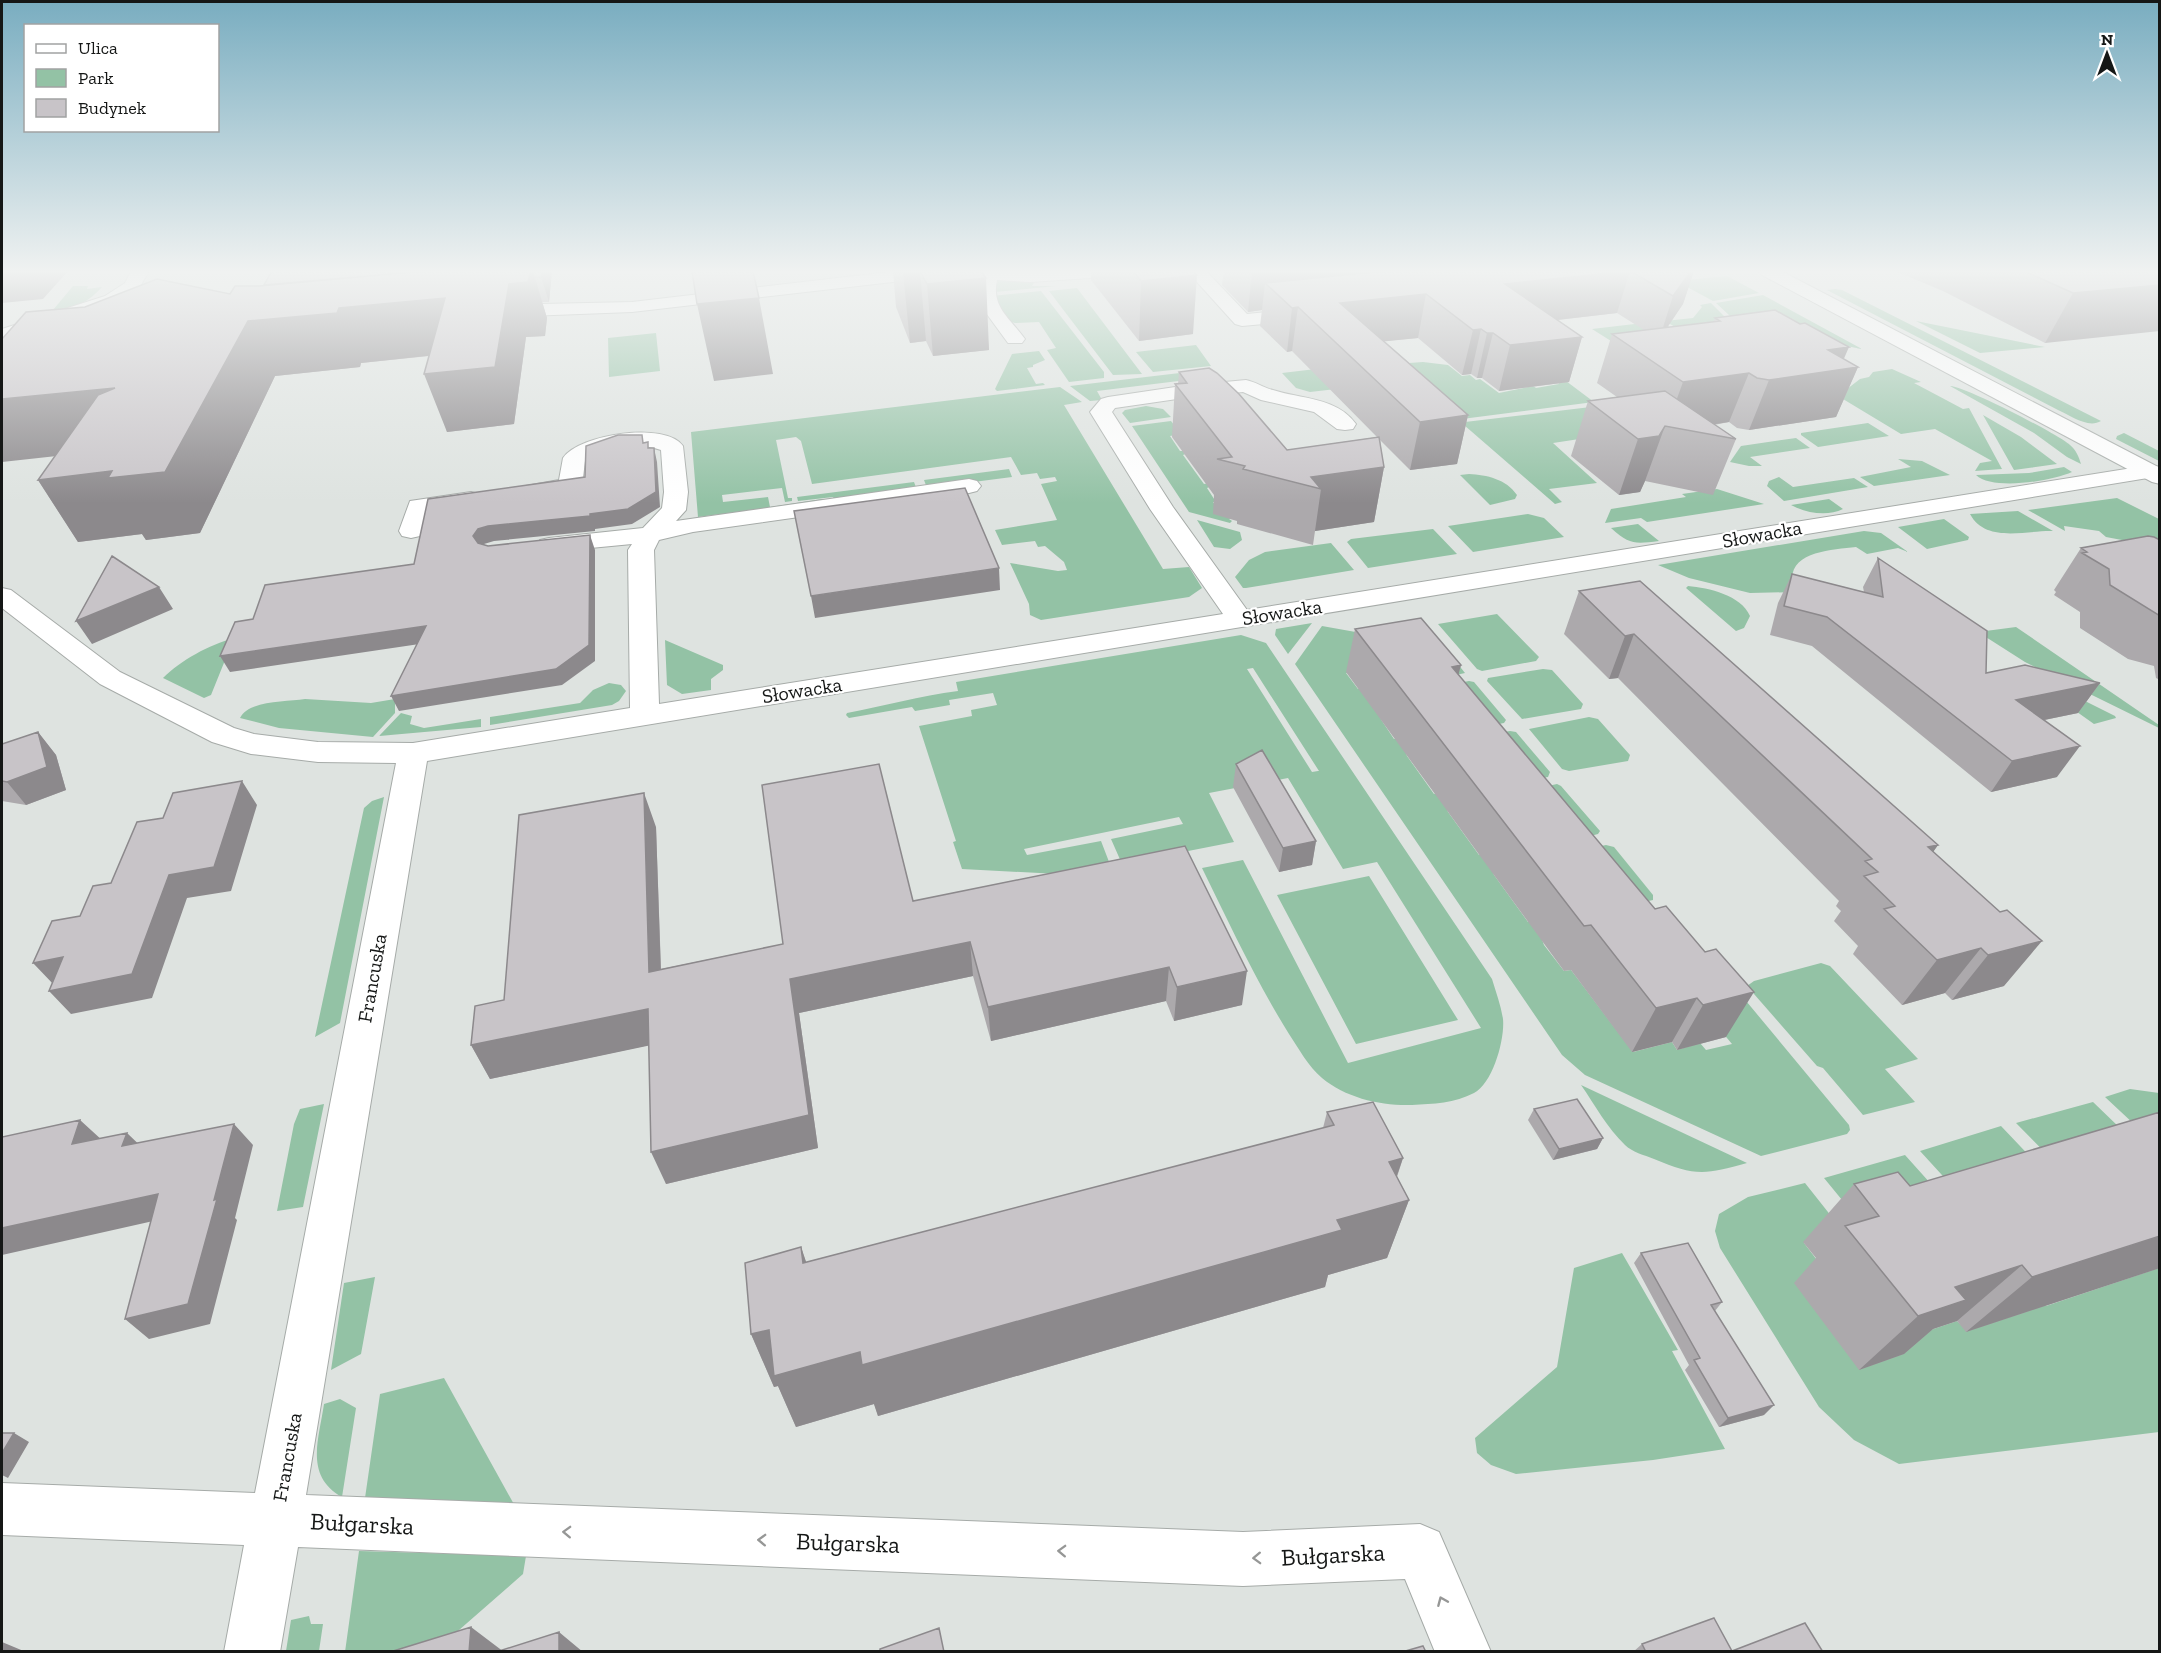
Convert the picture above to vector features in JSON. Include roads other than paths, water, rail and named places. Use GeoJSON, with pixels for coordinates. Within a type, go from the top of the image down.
{"type":"FeatureCollection","features":[{"type":"Feature","properties":{"kind":"street"},"geometry":{"type":"LineString","coordinates":[[1915,348],[2155,474]]}},
{"type":"Feature","properties":{"kind":"street"},"geometry":{"type":"LineString","coordinates":[[1240,618],[1162,509],[1101,412],[1108,403],[1182,392],[1246,386],[1268,396],[1299,401],[1321,408],[1345,424]]}},
{"type":"Feature","properties":{"kind":"street"},"geometry":{"type":"LineString","coordinates":[[1182,392],[1206,408]]}},
{"type":"Feature","properties":{"kind":"street"},"geometry":{"type":"LineString","coordinates":[[411,531],[418,506],[570,486],[574,458],[585,450],[606,443],[656,439],[672,446],[676,492],[674,510],[650,535],[641,550],[642,680],[645,716]]}},
{"type":"Feature","properties":{"kind":"street","name":"Słowacka"},"geometry":{"type":"LineString","coordinates":[[413,753],[1240,618],[2155,474]]}},
{"type":"Feature","properties":{"kind":"street"},"geometry":{"type":"LineString","coordinates":[[527,548],[650,535],[693,525],[969,486]]}},
{"type":"Feature","properties":{"kind":"street"},"geometry":{"type":"LineString","coordinates":[[2,596],[110,678],[223,735],[251,744],[318,752],[413,753]]}},
{"type":"Feature","properties":{"kind":"street","name":"Francuska"},"geometry":{"type":"LineString","coordinates":[[252,1652],[413,753]]}},
{"type":"Feature","properties":{"kind":"street","name":"Bułgarska"},"geometry":{"type":"LineString","coordinates":[[2,1509],[1243,1558],[1420,1551],[1463,1652]]}}]}
